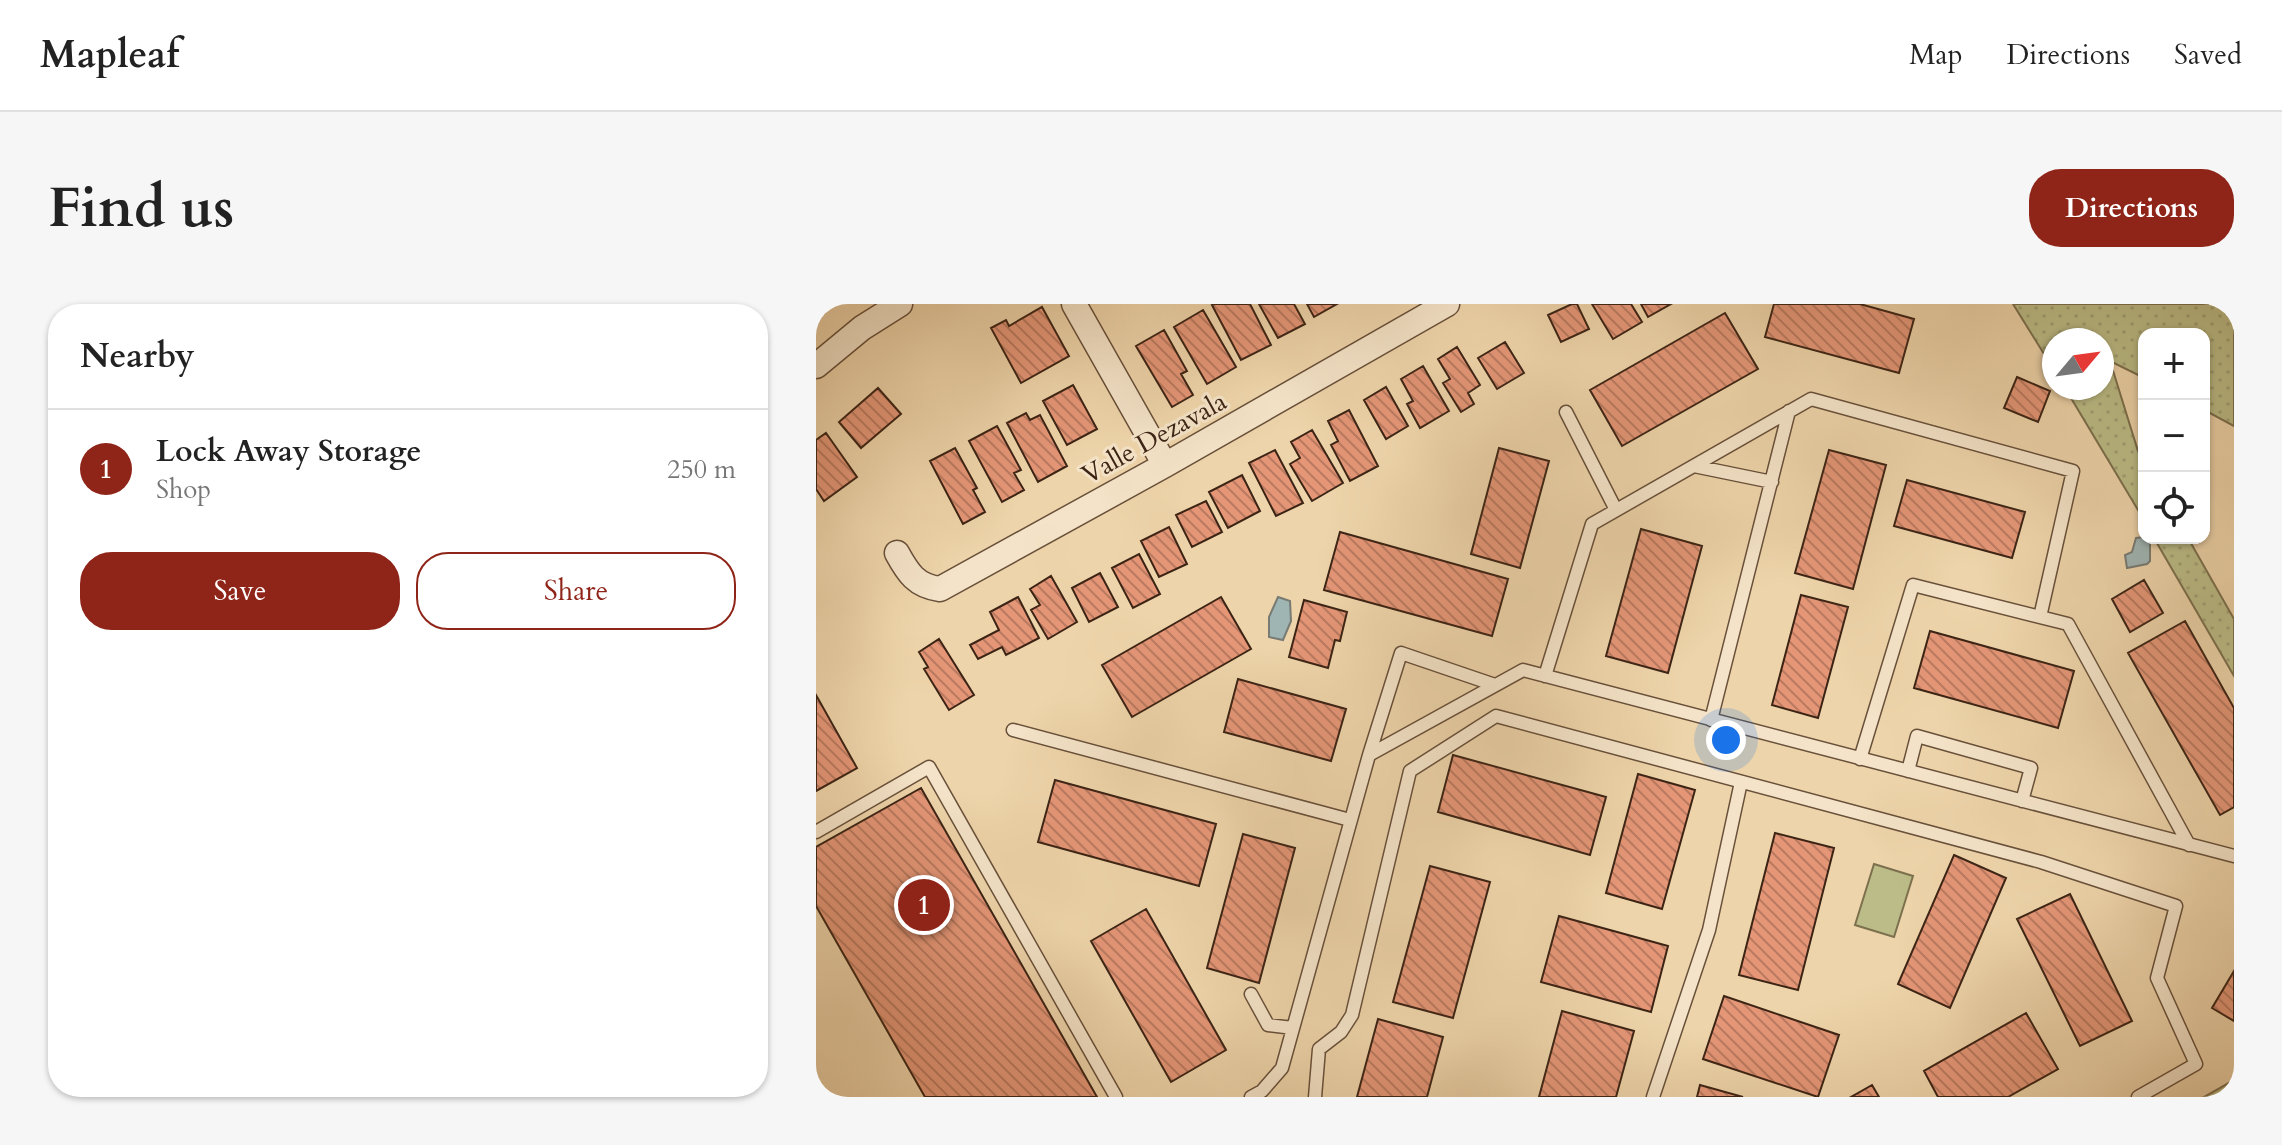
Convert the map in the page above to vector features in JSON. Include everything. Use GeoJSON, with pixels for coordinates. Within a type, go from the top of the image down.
{"type":"FeatureCollection","features":[{"type":"Feature","properties":{"kind":"street"},"geometry":{"type":"LineString","coordinates":[[816,366],[862,328],[900,304]]}},
{"type":"Feature","properties":{"kind":"street"},"geometry":{"type":"LineString","coordinates":[[1074,304],[1165,465]]}},
{"type":"Feature","properties":{"kind":"street","name":"Valle Dezavala"},"geometry":{"type":"LineString","coordinates":[[897,553],[910,576],[925,587],[940,589],[1447,304]]}},
{"type":"Feature","properties":{"kind":"lane"},"geometry":{"type":"LineString","coordinates":[[1545,676],[1592,524],[1811,399],[2073,471],[2040,617]]}},
{"type":"Feature","properties":{"kind":"lane"},"geometry":{"type":"LineString","coordinates":[[1711,720],[1789,411]]}},
{"type":"Feature","properties":{"kind":"lane"},"geometry":{"type":"LineString","coordinates":[[1566,412],[1616,510]]}},
{"type":"Feature","properties":{"kind":"lane"},"geometry":{"type":"LineString","coordinates":[[1694,466],[1772,482]]}},
{"type":"Feature","properties":{"kind":"lane"},"geometry":{"type":"LineString","coordinates":[[1860,759],[1913,585],[2068,624],[2189,845]]}},
{"type":"Feature","properties":{"kind":"lane"},"geometry":{"type":"LineString","coordinates":[[1251,1097],[1262,1091],[1282,1068],[1350,820],[1401,653],[1495,685]]}},
{"type":"Feature","properties":{"kind":"lane"},"geometry":{"type":"LineString","coordinates":[[1369,755],[1523,670],[2234,856]]}},
{"type":"Feature","properties":{"kind":"lane"},"geometry":{"type":"LineString","coordinates":[[1315,1097],[1319,1049],[1341,1032],[1352,1015],[1410,771],[1496,716],[2041,862],[2176,906],[2157,978],[2196,1064],[2138,1097]]}},
{"type":"Feature","properties":{"kind":"lane"},"geometry":{"type":"LineString","coordinates":[[1013,730],[1350,820]]}},
{"type":"Feature","properties":{"kind":"lane"},"geometry":{"type":"LineString","coordinates":[[1908,771],[1917,736],[2031,768],[2022,801]]}},
{"type":"Feature","properties":{"kind":"lane"},"geometry":{"type":"LineString","coordinates":[[816,832],[929,767],[1116,1097]]}},
{"type":"Feature","properties":{"kind":"lane"},"geometry":{"type":"LineString","coordinates":[[1653,1097],[1709,930],[1741,782]]}},
{"type":"Feature","properties":{"kind":"lane"},"geometry":{"type":"LineString","coordinates":[[1251,994],[1268,1025],[1293,1028]]}},
{"type":"Feature","properties":{"kind":"green space"},"geometry":{"type":"Polygon","coordinates":[[[2013,304],[2234,304],[2234,426],[2210,413],[2210,328],[2138,328],[2138,375],[2114,363],[2114,328],[2042,328],[2042,351],[2013,304]]]}},
{"type":"Feature","properties":{"kind":"green space"},"geometry":{"type":"Polygon","coordinates":[[[2114,374],[2138,451],[2138,510],[2072,400],[2114,400],[2114,374]]]}},
{"type":"Feature","properties":{"kind":"green space"},"geometry":{"type":"Polygon","coordinates":[[[2157,544],[2191,544],[2234,619],[2234,676],[2157,544]]]}},
{"type":"Feature","properties":{"kind":"green space"},"geometry":{"type":"Polygon","coordinates":[[[1874,864],[1913,876],[1894,937],[1855,925],[1874,864]]]}},
{"type":"Feature","properties":{"kind":"green space"},"geometry":{"type":"Polygon","coordinates":[[[2234,1080],[2234,1097],[2204,1097],[2234,1080]]]}},
{"type":"Feature","properties":{"kind":"water"},"geometry":{"type":"Polygon","coordinates":[[[2136,538],[2138,544],[2150,544],[2150,561],[2127,568],[2125,555],[2132,552],[2136,538]]]}},
{"type":"Feature","properties":{"kind":"water"},"geometry":{"type":"Polygon","coordinates":[[[1278,597],[1290,601],[1291,621],[1283,640],[1269,637],[1269,617],[1278,597]]]}},
{"type":"Feature","properties":{"kind":"building"},"geometry":{"type":"Polygon","coordinates":[[[1250,304],[1271,345],[1241,360],[1212,305],[1250,304]]]}},
{"type":"Feature","properties":{"kind":"building"},"geometry":{"type":"Polygon","coordinates":[[[1259,304],[1294,304],[1305,324],[1278,338],[1259,304]]]}},
{"type":"Feature","properties":{"kind":"building"},"geometry":{"type":"Polygon","coordinates":[[[1307,304],[1337,304],[1314,317],[1307,304]]]}},
{"type":"Feature","properties":{"kind":"building"},"geometry":{"type":"Polygon","coordinates":[[[1577,304],[1589,329],[1561,342],[1548,315],[1577,304]]]}},
{"type":"Feature","properties":{"kind":"building"},"geometry":{"type":"Polygon","coordinates":[[[1592,304],[1631,304],[1642,322],[1613,339],[1592,304]]]}},
{"type":"Feature","properties":{"kind":"building"},"geometry":{"type":"Polygon","coordinates":[[[1641,304],[1671,304],[1648,317],[1641,304]]]}},
{"type":"Feature","properties":{"kind":"building"},"geometry":{"type":"Polygon","coordinates":[[[1774,304],[1860,304],[1914,319],[1899,373],[1765,337],[1774,304]]]}},
{"type":"Feature","properties":{"kind":"building"},"geometry":{"type":"Polygon","coordinates":[[[1042,307],[1069,356],[1021,383],[991,328],[1006,320],[1009,326],[1042,307]]]}},
{"type":"Feature","properties":{"kind":"building"},"geometry":{"type":"Polygon","coordinates":[[[1203,310],[1236,367],[1207,384],[1174,327],[1203,310]]]}},
{"type":"Feature","properties":{"kind":"building"},"geometry":{"type":"Polygon","coordinates":[[[1725,313],[1758,369],[1622,446],[1590,390],[1725,313]]]}},
{"type":"Feature","properties":{"kind":"building"},"geometry":{"type":"Polygon","coordinates":[[[1164,330],[1187,371],[1181,374],[1193,395],[1172,407],[1136,346],[1164,330]]]}},
{"type":"Feature","properties":{"kind":"building"},"geometry":{"type":"Polygon","coordinates":[[[1505,342],[1524,373],[1497,389],[1478,358],[1505,342]]]}},
{"type":"Feature","properties":{"kind":"building"},"geometry":{"type":"Polygon","coordinates":[[[1457,347],[1480,385],[1468,393],[1474,404],[1461,412],[1443,383],[1450,379],[1438,359],[1457,347]]]}},
{"type":"Feature","properties":{"kind":"building"},"geometry":{"type":"Polygon","coordinates":[[[1423,366],[1449,411],[1420,428],[1407,404],[1413,401],[1401,379],[1423,366]]]}},
{"type":"Feature","properties":{"kind":"building"},"geometry":{"type":"Polygon","coordinates":[[[2017,377],[2042,388],[2042,400],[2047,400],[2038,422],[2004,408],[2017,377]]]}},
{"type":"Feature","properties":{"kind":"building"},"geometry":{"type":"Polygon","coordinates":[[[1073,385],[1097,429],[1067,445],[1043,401],[1073,385]]]}},
{"type":"Feature","properties":{"kind":"building"},"geometry":{"type":"Polygon","coordinates":[[[1386,387],[1408,426],[1386,439],[1364,400],[1386,387]]]}},
{"type":"Feature","properties":{"kind":"building"},"geometry":{"type":"Polygon","coordinates":[[[878,388],[901,414],[861,448],[839,422],[878,388]]]}},
{"type":"Feature","properties":{"kind":"building"},"geometry":{"type":"Polygon","coordinates":[[[1349,410],[1378,466],[1350,481],[1331,445],[1338,441],[1328,421],[1349,410]]]}},
{"type":"Feature","properties":{"kind":"building"},"geometry":{"type":"Polygon","coordinates":[[[1026,413],[1030,420],[1040,415],[1067,466],[1038,482],[1007,423],[1026,413]]]}},
{"type":"Feature","properties":{"kind":"building"},"geometry":{"type":"Polygon","coordinates":[[[997,426],[1021,470],[1014,473],[1024,490],[1002,502],[969,441],[997,426]]]}},
{"type":"Feature","properties":{"kind":"building"},"geometry":{"type":"Polygon","coordinates":[[[1312,430],[1343,483],[1312,501],[1290,464],[1300,458],[1291,442],[1312,430]]]}},
{"type":"Feature","properties":{"kind":"building"},"geometry":{"type":"Polygon","coordinates":[[[826,433],[857,477],[824,501],[816,489],[816,440],[826,433]]]}},
{"type":"Feature","properties":{"kind":"building"},"geometry":{"type":"Polygon","coordinates":[[[955,448],[977,488],[973,490],[985,512],[963,524],[930,461],[955,448]]]}},
{"type":"Feature","properties":{"kind":"building"},"geometry":{"type":"Polygon","coordinates":[[[1499,448],[1549,461],[1520,568],[1471,554],[1499,448]]]}},
{"type":"Feature","properties":{"kind":"building"},"geometry":{"type":"Polygon","coordinates":[[[1275,450],[1303,503],[1276,516],[1249,463],[1275,450]]]}},
{"type":"Feature","properties":{"kind":"building"},"geometry":{"type":"Polygon","coordinates":[[[1829,450],[1886,465],[1853,589],[1795,573],[1829,450]]]}},
{"type":"Feature","properties":{"kind":"building"},"geometry":{"type":"Polygon","coordinates":[[[1242,475],[1260,511],[1228,528],[1209,492],[1242,475]]]}},
{"type":"Feature","properties":{"kind":"building"},"geometry":{"type":"Polygon","coordinates":[[[1907,480],[2025,512],[2012,558],[1894,526],[1907,480]]]}},
{"type":"Feature","properties":{"kind":"building"},"geometry":{"type":"Polygon","coordinates":[[[1206,501],[1222,532],[1192,547],[1176,515],[1206,501]]]}},
{"type":"Feature","properties":{"kind":"building"},"geometry":{"type":"Polygon","coordinates":[[[1169,527],[1187,564],[1159,577],[1141,541],[1169,527]]]}},
{"type":"Feature","properties":{"kind":"building"},"geometry":{"type":"Polygon","coordinates":[[[1641,529],[1702,546],[1668,673],[1606,656],[1641,529]]]}},
{"type":"Feature","properties":{"kind":"building"},"geometry":{"type":"Polygon","coordinates":[[[1340,532],[1508,579],[1492,636],[1324,590],[1340,532]]]}},
{"type":"Feature","properties":{"kind":"building"},"geometry":{"type":"Polygon","coordinates":[[[1139,554],[1160,594],[1133,608],[1112,568],[1139,554]]]}},
{"type":"Feature","properties":{"kind":"building"},"geometry":{"type":"Polygon","coordinates":[[[1100,573],[1118,607],[1089,622],[1072,588],[1100,573]]]}},
{"type":"Feature","properties":{"kind":"building"},"geometry":{"type":"Polygon","coordinates":[[[1051,576],[1077,622],[1048,639],[1031,610],[1040,605],[1030,589],[1051,576]]]}},
{"type":"Feature","properties":{"kind":"building"},"geometry":{"type":"Polygon","coordinates":[[[2144,580],[2163,613],[2130,632],[2112,599],[2144,580]]]}},
{"type":"Feature","properties":{"kind":"building"},"geometry":{"type":"Polygon","coordinates":[[[1801,595],[1848,607],[1818,718],[1772,705],[1801,595]]]}},
{"type":"Feature","properties":{"kind":"building"},"geometry":{"type":"Polygon","coordinates":[[[1018,597],[1039,638],[1006,655],[1002,647],[978,659],[970,645],[999,630],[990,612],[1018,597]]]}},
{"type":"Feature","properties":{"kind":"building"},"geometry":{"type":"Polygon","coordinates":[[[1221,597],[1251,649],[1132,717],[1102,665],[1221,597]]]}},
{"type":"Feature","properties":{"kind":"building"},"geometry":{"type":"Polygon","coordinates":[[[1304,600],[1347,612],[1340,641],[1335,640],[1328,668],[1289,657],[1304,600]]]}},
{"type":"Feature","properties":{"kind":"building"},"geometry":{"type":"Polygon","coordinates":[[[2185,621],[2234,708],[2234,807],[2220,815],[2128,653],[2185,621]]]}},
{"type":"Feature","properties":{"kind":"building"},"geometry":{"type":"Polygon","coordinates":[[[1930,631],[2074,671],[2058,728],[1914,688],[1930,631]]]}},
{"type":"Feature","properties":{"kind":"building"},"geometry":{"type":"Polygon","coordinates":[[[939,639],[974,695],[949,710],[924,669],[928,667],[919,652],[939,639]]]}},
{"type":"Feature","properties":{"kind":"building"},"geometry":{"type":"Polygon","coordinates":[[[1238,679],[1346,709],[1331,761],[1224,732],[1238,679]]]}},
{"type":"Feature","properties":{"kind":"building"},"geometry":{"type":"Polygon","coordinates":[[[816,695],[857,768],[816,791],[816,695]]]}},
{"type":"Feature","properties":{"kind":"building"},"geometry":{"type":"Polygon","coordinates":[[[1453,755],[1606,797],[1590,855],[1438,812],[1453,755]]]}},
{"type":"Feature","properties":{"kind":"building"},"geometry":{"type":"Polygon","coordinates":[[[1638,774],[1695,790],[1662,909],[1606,893],[1638,774]]]}},
{"type":"Feature","properties":{"kind":"building"},"geometry":{"type":"Polygon","coordinates":[[[1055,780],[1216,824],[1199,886],[1038,842],[1055,780]]]}},
{"type":"Feature","properties":{"kind":"building"},"geometry":{"type":"Polygon","coordinates":[[[921,788],[1097,1097],[925,1097],[816,906],[816,847],[921,788]]]}},
{"type":"Feature","properties":{"kind":"building"},"geometry":{"type":"Polygon","coordinates":[[[1775,833],[1834,848],[1798,990],[1739,975],[1775,833]]]}},
{"type":"Feature","properties":{"kind":"building"},"geometry":{"type":"Polygon","coordinates":[[[1243,834],[1295,848],[1259,983],[1207,968],[1243,834]]]}},
{"type":"Feature","properties":{"kind":"building"},"geometry":{"type":"Polygon","coordinates":[[[1954,855],[2006,878],[1950,1008],[1898,984],[1954,855]]]}},
{"type":"Feature","properties":{"kind":"building"},"geometry":{"type":"Polygon","coordinates":[[[1430,866],[1490,882],[1453,1018],[1393,1002],[1430,866]]]}},
{"type":"Feature","properties":{"kind":"building"},"geometry":{"type":"Polygon","coordinates":[[[2070,894],[2132,1021],[2080,1046],[2017,919],[2070,894]]]}},
{"type":"Feature","properties":{"kind":"building"},"geometry":{"type":"Polygon","coordinates":[[[1146,909],[1226,1050],[1171,1082],[1091,941],[1146,909]]]}},
{"type":"Feature","properties":{"kind":"building"},"geometry":{"type":"Polygon","coordinates":[[[1559,916],[1668,946],[1651,1012],[1541,982],[1559,916]]]}},
{"type":"Feature","properties":{"kind":"building"},"geometry":{"type":"Polygon","coordinates":[[[2234,971],[2234,1021],[2212,1008],[2234,971]]]}},
{"type":"Feature","properties":{"kind":"building"},"geometry":{"type":"Polygon","coordinates":[[[1724,996],[1839,1035],[1818,1097],[1703,1059],[1724,996]]]}},
{"type":"Feature","properties":{"kind":"building"},"geometry":{"type":"Polygon","coordinates":[[[1562,1011],[1634,1031],[1616,1097],[1539,1097],[1562,1011]]]}},
{"type":"Feature","properties":{"kind":"building"},"geometry":{"type":"Polygon","coordinates":[[[2026,1013],[2058,1069],[2008,1097],[1938,1097],[1924,1071],[2026,1013]]]}},
{"type":"Feature","properties":{"kind":"building"},"geometry":{"type":"Polygon","coordinates":[[[1378,1019],[1443,1037],[1427,1097],[1357,1097],[1378,1019]]]}},
{"type":"Feature","properties":{"kind":"building"},"geometry":{"type":"Polygon","coordinates":[[[1700,1085],[1743,1097],[1697,1097],[1700,1085]]]}},
{"type":"Feature","properties":{"kind":"building"},"geometry":{"type":"Polygon","coordinates":[[[1872,1085],[1879,1097],[1851,1097],[1872,1085]]]}},
{"type":"Feature","properties":{"kind":"place","name":"Lock Away Storage"},"geometry":{"type":"Point","coordinates":[924,905]}}]}
